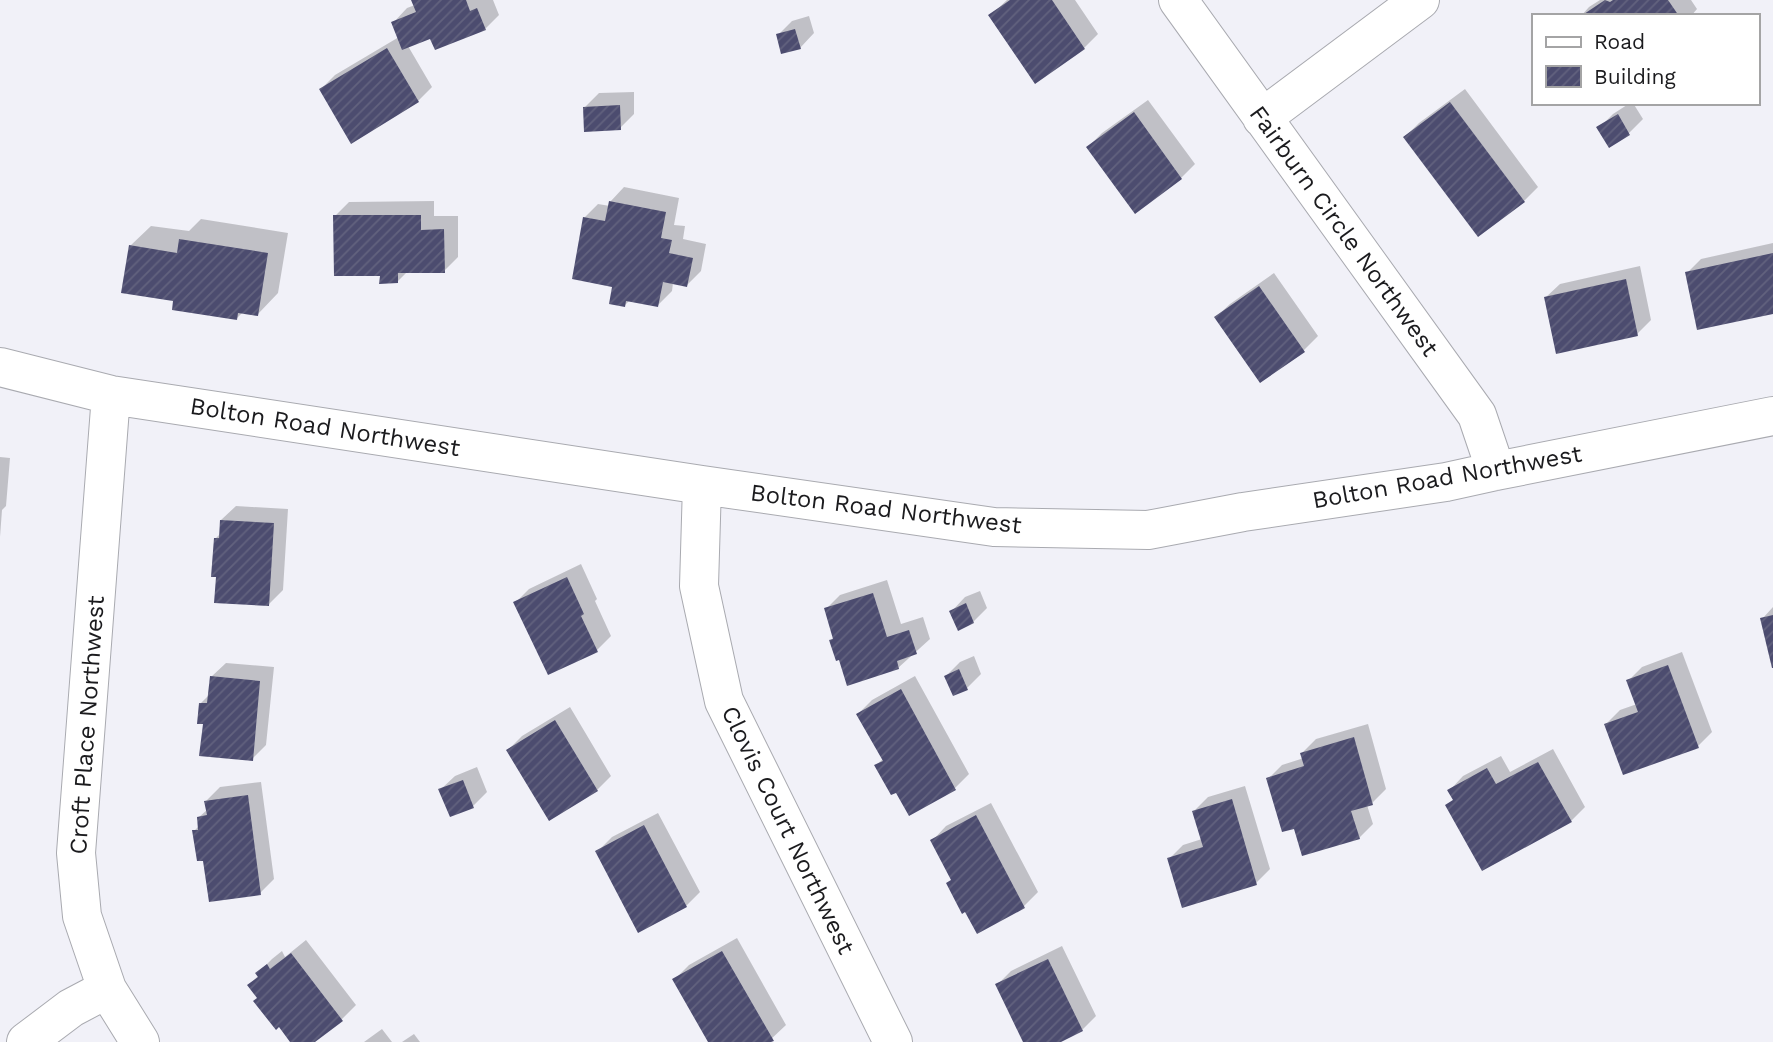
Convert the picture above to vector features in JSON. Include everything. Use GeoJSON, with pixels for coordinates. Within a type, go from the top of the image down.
{"type":"FeatureCollection","features":[{"type":"Feature","properties":{"kind":"street","name":"Fairburn Circle Northwest"},"geometry":{"type":"LineString","coordinates":[[1178,0],[1477,415],[1496,471]]}},
{"type":"Feature","properties":{"kind":"street"},"geometry":{"type":"LineString","coordinates":[[1262,118],[1420,0]]}},
{"type":"Feature","properties":{"kind":"street","name":"Bolton Road Northwest"},"geometry":{"type":"LineString","coordinates":[[0,367],[111,395],[994,527],[1149,530],[1243,512],[1446,482],[1773,416]]}},
{"type":"Feature","properties":{"kind":"street","name":"Croft Place Northwest"},"geometry":{"type":"LineString","coordinates":[[111,395],[76,853],[82,916],[107,989],[140,1042]]}},
{"type":"Feature","properties":{"kind":"street","name":"Clovis Court Northwest"},"geometry":{"type":"LineString","coordinates":[[702,485],[699,586],[724,701],[892,1042]]}},
{"type":"Feature","properties":{"kind":"street"},"geometry":{"type":"LineString","coordinates":[[26,1042],[71,1008],[107,989]]}},
{"type":"Feature","properties":{"kind":"building"},"geometry":{"type":"Polygon","coordinates":[[[411,0],[466,0],[470,11],[477,8],[486,30],[435,50],[430,39],[402,50],[391,22],[416,12],[411,0]]]}},
{"type":"Feature","properties":{"kind":"building"},"geometry":{"type":"Polygon","coordinates":[[[1010,0],[1052,0],[1085,49],[1035,84],[988,15],[1010,0]]]}},
{"type":"Feature","properties":{"kind":"building"},"geometry":{"type":"Polygon","coordinates":[[[1605,0],[1668,0],[1678,14],[1584,14],[1605,0]]]}},
{"type":"Feature","properties":{"kind":"building"},"geometry":{"type":"Polygon","coordinates":[[[795,29],[801,49],[781,54],[776,34],[795,29]]]}},
{"type":"Feature","properties":{"kind":"building"},"geometry":{"type":"Polygon","coordinates":[[[387,48],[419,102],[351,144],[319,89],[387,48]]]}},
{"type":"Feature","properties":{"kind":"building"},"geometry":{"type":"Polygon","coordinates":[[[1450,102],[1525,202],[1478,237],[1403,137],[1450,102]]]}},
{"type":"Feature","properties":{"kind":"building"},"geometry":{"type":"Polygon","coordinates":[[[620,105],[621,130],[584,132],[583,107],[620,105]]]}},
{"type":"Feature","properties":{"kind":"building"},"geometry":{"type":"Polygon","coordinates":[[[1134,112],[1182,179],[1135,214],[1086,147],[1134,112]]]}},
{"type":"Feature","properties":{"kind":"building"},"geometry":{"type":"Polygon","coordinates":[[[1618,114],[1630,135],[1609,148],[1596,127],[1618,114]]]}},
{"type":"Feature","properties":{"kind":"building"},"geometry":{"type":"Polygon","coordinates":[[[609,201],[666,212],[661,238],[672,240],[669,253],[693,258],[687,287],[663,282],[658,307],[626,301],[625,307],[609,304],[612,287],[572,279],[583,217],[605,221],[609,201]]]}},
{"type":"Feature","properties":{"kind":"building"},"geometry":{"type":"Polygon","coordinates":[[[333,215],[421,215],[421,230],[444,229],[445,273],[398,273],[398,283],[379,284],[380,276],[334,276],[333,215]]]}},
{"type":"Feature","properties":{"kind":"building"},"geometry":{"type":"Polygon","coordinates":[[[179,239],[268,253],[258,316],[238,313],[237,320],[172,310],[173,301],[121,293],[129,245],[177,253],[179,239]]]}},
{"type":"Feature","properties":{"kind":"building"},"geometry":{"type":"Polygon","coordinates":[[[1773,253],[1773,314],[1697,330],[1685,272],[1773,253]]]}},
{"type":"Feature","properties":{"kind":"building"},"geometry":{"type":"Polygon","coordinates":[[[1626,279],[1638,336],[1556,354],[1544,297],[1626,279]]]}},
{"type":"Feature","properties":{"kind":"building"},"geometry":{"type":"Polygon","coordinates":[[[1259,286],[1305,352],[1260,383],[1214,317],[1259,286]]]}},
{"type":"Feature","properties":{"kind":"building"},"geometry":{"type":"Polygon","coordinates":[[[220,520],[274,523],[269,606],[214,603],[216,577],[211,577],[214,538],[219,538],[220,520]]]}},
{"type":"Feature","properties":{"kind":"building"},"geometry":{"type":"Polygon","coordinates":[[[567,577],[598,652],[548,675],[513,602],[567,577]]]}},
{"type":"Feature","properties":{"kind":"building"},"geometry":{"type":"Polygon","coordinates":[[[873,593],[887,637],[909,630],[917,654],[897,661],[899,669],[847,686],[829,640],[833,639],[824,608],[873,593]]]}},
{"type":"Feature","properties":{"kind":"building"},"geometry":{"type":"Polygon","coordinates":[[[966,603],[974,623],[958,631],[949,611],[966,603]]]}},
{"type":"Feature","properties":{"kind":"building"},"geometry":{"type":"Polygon","coordinates":[[[1773,615],[1773,668],[1772,668],[1760,618],[1773,615]]]}},
{"type":"Feature","properties":{"kind":"building"},"geometry":{"type":"Polygon","coordinates":[[[1668,665],[1699,748],[1623,775],[1604,724],[1638,712],[1626,680],[1668,665]]]}},
{"type":"Feature","properties":{"kind":"building"},"geometry":{"type":"Polygon","coordinates":[[[959,669],[968,690],[953,696],[944,676],[959,669]]]}},
{"type":"Feature","properties":{"kind":"building"},"geometry":{"type":"Polygon","coordinates":[[[210,676],[260,681],[253,761],[199,756],[203,724],[197,724],[199,703],[207,703],[210,676]]]}},
{"type":"Feature","properties":{"kind":"building"},"geometry":{"type":"Polygon","coordinates":[[[901,689],[956,790],[909,816],[896,793],[891,795],[874,765],[883,761],[856,714],[901,689]]]}},
{"type":"Feature","properties":{"kind":"building"},"geometry":{"type":"Polygon","coordinates":[[[555,720],[598,791],[549,821],[506,750],[555,720]]]}},
{"type":"Feature","properties":{"kind":"building"},"geometry":{"type":"Polygon","coordinates":[[[1354,737],[1373,805],[1351,811],[1360,839],[1302,856],[1294,829],[1282,832],[1266,778],[1304,766],[1300,753],[1354,737]]]}},
{"type":"Feature","properties":{"kind":"building"},"geometry":{"type":"Polygon","coordinates":[[[1538,762],[1572,822],[1482,871],[1445,805],[1453,800],[1447,790],[1487,768],[1496,784],[1538,762]]]}},
{"type":"Feature","properties":{"kind":"building"},"geometry":{"type":"Polygon","coordinates":[[[463,780],[474,808],[450,817],[438,789],[463,780]]]}},
{"type":"Feature","properties":{"kind":"building"},"geometry":{"type":"Polygon","coordinates":[[[248,795],[261,895],[209,902],[203,861],[197,861],[192,830],[198,830],[197,817],[207,815],[204,801],[248,795]]]}},
{"type":"Feature","properties":{"kind":"building"},"geometry":{"type":"Polygon","coordinates":[[[1232,799],[1257,885],[1182,908],[1167,858],[1203,847],[1192,811],[1232,799]]]}},
{"type":"Feature","properties":{"kind":"building"},"geometry":{"type":"Polygon","coordinates":[[[976,815],[1025,908],[977,934],[965,912],[962,914],[946,883],[951,880],[930,840],[976,815]]]}},
{"type":"Feature","properties":{"kind":"building"},"geometry":{"type":"Polygon","coordinates":[[[644,825],[687,907],[638,933],[595,851],[644,825]]]}},
{"type":"Feature","properties":{"kind":"building"},"geometry":{"type":"Polygon","coordinates":[[[722,951],[774,1041],[708,1042],[672,979],[722,951]]]}},
{"type":"Feature","properties":{"kind":"building"},"geometry":{"type":"Polygon","coordinates":[[[291,953],[343,1021],[315,1042],[290,1042],[279,1027],[276,1030],[253,1001],[257,998],[247,985],[258,977],[255,973],[267,964],[270,969],[291,953]]]}},
{"type":"Feature","properties":{"kind":"building"},"geometry":{"type":"Polygon","coordinates":[[[1048,959],[1083,1031],[1061,1042],[1023,1042],[995,984],[1048,959]]]}}]}
